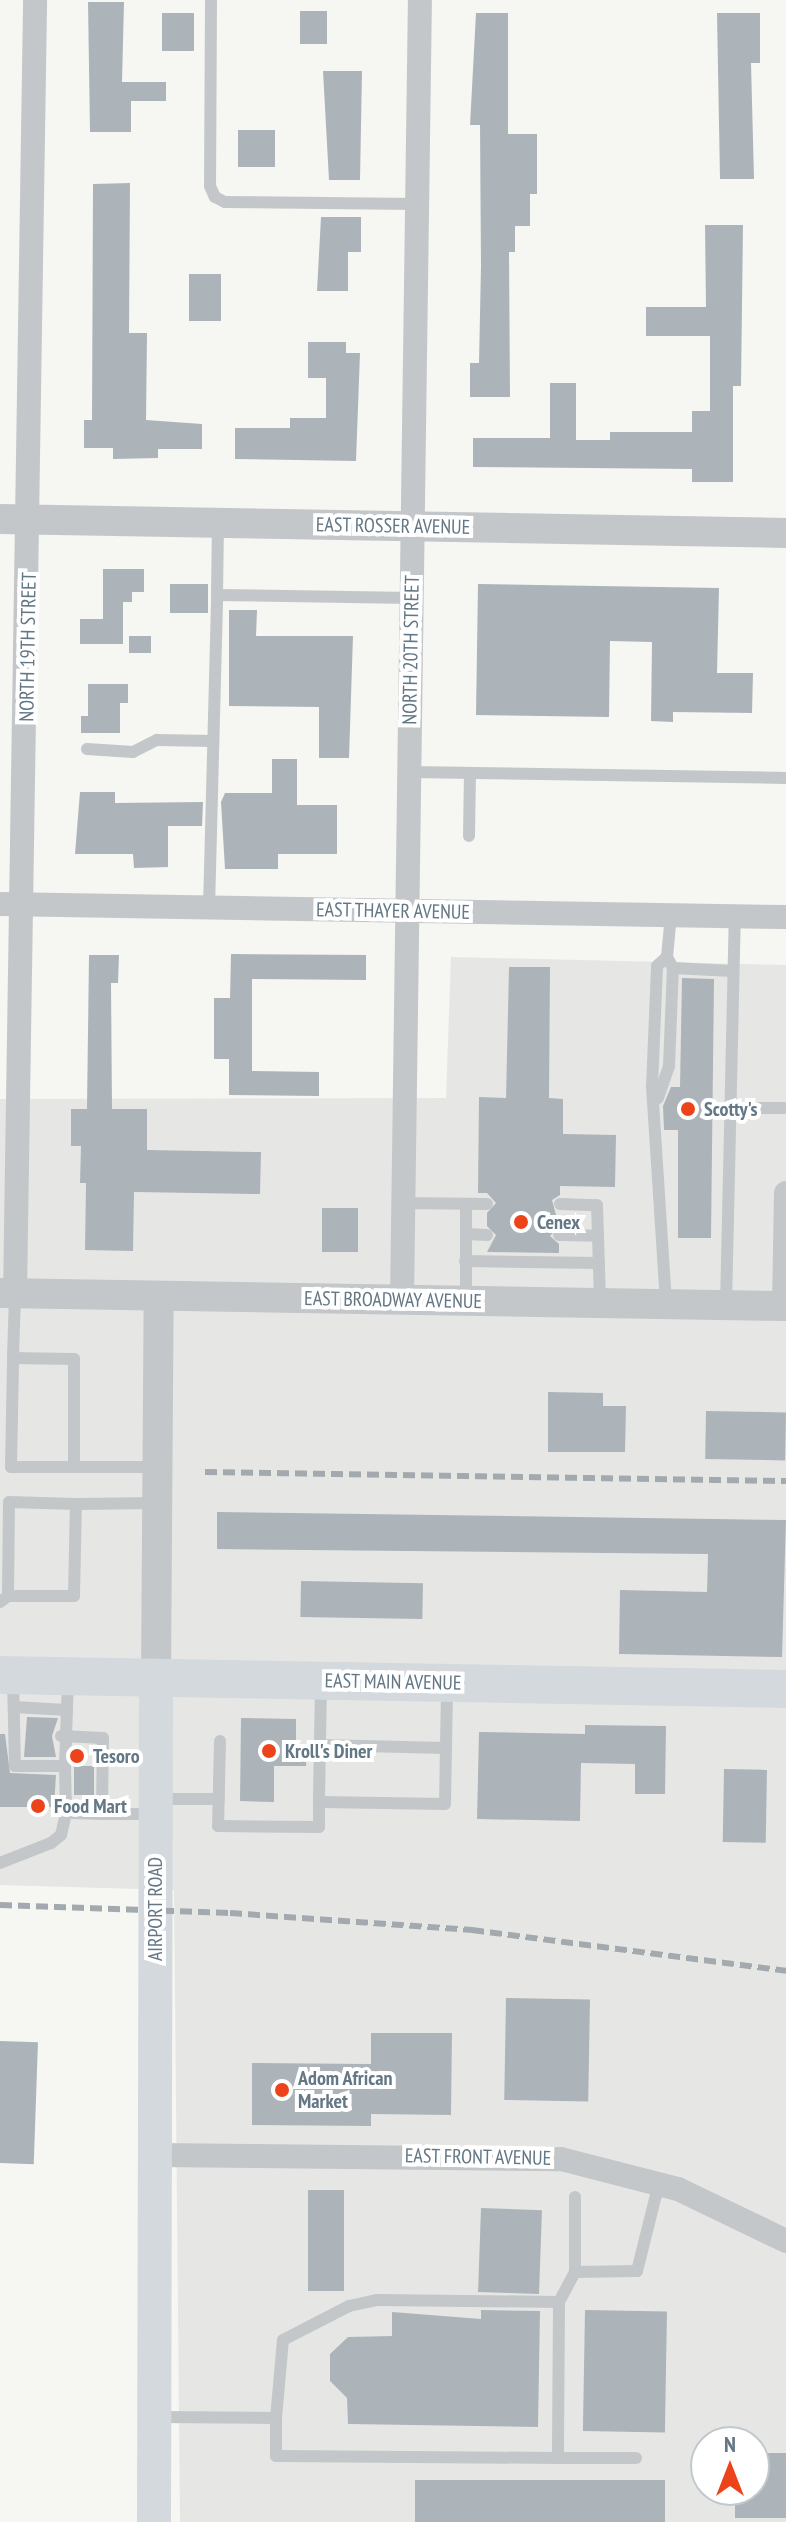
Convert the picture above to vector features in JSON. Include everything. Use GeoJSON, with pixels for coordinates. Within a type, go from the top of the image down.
{"type":"FeatureCollection","features":[{"type":"Feature","properties":{"kind":"main road","name":"EAST MAIN AVENUE"},"geometry":{"type":"LineString","coordinates":[[10,1690],[68,1693],[156,1678],[786,1689]]}},
{"type":"Feature","properties":{"kind":"main road","name":"AIRPORT ROAD"},"geometry":{"type":"LineString","coordinates":[[154,2522],[156,1678]]}},
{"type":"Feature","properties":{"kind":"street","name":"NORTH 19TH STREET"},"geometry":{"type":"LineString","coordinates":[[8,1293],[25,905],[14,519],[35,0]]}},
{"type":"Feature","properties":{"kind":"street","name":"NORTH 20TH STREET"},"geometry":{"type":"LineString","coordinates":[[402,1300],[420,0]]}},
{"type":"Feature","properties":{"kind":"street","name":"EAST ROSSER AVENUE"},"geometry":{"type":"LineString","coordinates":[[14,519],[786,533]]}},
{"type":"Feature","properties":{"kind":"street","name":"EAST THAYER AVENUE"},"geometry":{"type":"LineString","coordinates":[[0,904],[786,917]]}},
{"type":"Feature","properties":{"kind":"street"},"geometry":{"type":"LineString","coordinates":[[785,1306],[786,1193]]}},
{"type":"Feature","properties":{"kind":"street","name":"EAST BROADWAY AVENUE"},"geometry":{"type":"LineString","coordinates":[[8,1293],[785,1306]]}},
{"type":"Feature","properties":{"kind":"street","name":"AIRPORT ROAD"},"geometry":{"type":"LineString","coordinates":[[156,1678],[159,1296]]}},
{"type":"Feature","properties":{"kind":"street","name":"EAST FRONT AVENUE"},"geometry":{"type":"LineString","coordinates":[[155,2155],[522,2155],[599,2166],[659,2183],[786,2241]]}},
{"type":"Feature","properties":{"kind":"lane"},"geometry":{"type":"LineString","coordinates":[[211,0],[210,186],[215,197],[225,202],[417,204]]}},
{"type":"Feature","properties":{"kind":"lane"},"geometry":{"type":"LineString","coordinates":[[209,908],[218,522]]}},
{"type":"Feature","properties":{"kind":"lane"},"geometry":{"type":"LineString","coordinates":[[217,595],[412,598]]}},
{"type":"Feature","properties":{"kind":"lane"},"geometry":{"type":"LineString","coordinates":[[87,749],[133,752],[157,740],[213,741]]}},
{"type":"Feature","properties":{"kind":"lane"},"geometry":{"type":"LineString","coordinates":[[409,772],[786,778]]}},
{"type":"Feature","properties":{"kind":"lane"},"geometry":{"type":"LineString","coordinates":[[469,836],[470,773]]}},
{"type":"Feature","properties":{"kind":"lane"},"geometry":{"type":"LineString","coordinates":[[670,963],[671,915]]}},
{"type":"Feature","properties":{"kind":"lane"},"geometry":{"type":"LineString","coordinates":[[726,1305],[735,916]]}},
{"type":"Feature","properties":{"kind":"lane"},"geometry":{"type":"LineString","coordinates":[[666,1303],[652,1126],[657,966],[670,963],[732,971]]}},
{"type":"Feature","properties":{"kind":"lane"},"geometry":{"type":"LineString","coordinates":[[729,1108],[786,1108]]}},
{"type":"Feature","properties":{"kind":"lane"},"geometry":{"type":"LineString","coordinates":[[403,1203],[487,1204]]}},
{"type":"Feature","properties":{"kind":"lane"},"geometry":{"type":"LineString","coordinates":[[466,1204],[466,1301]]}},
{"type":"Feature","properties":{"kind":"lane"},"geometry":{"type":"LineString","coordinates":[[560,1204],[597,1205],[600,1302]]}},
{"type":"Feature","properties":{"kind":"lane"},"geometry":{"type":"LineString","coordinates":[[466,1234],[487,1235]]}},
{"type":"Feature","properties":{"kind":"lane"},"geometry":{"type":"LineString","coordinates":[[559,1235],[598,1236]]}},
{"type":"Feature","properties":{"kind":"lane"},"geometry":{"type":"LineString","coordinates":[[465,1261],[599,1263]]}},
{"type":"Feature","properties":{"kind":"lane"},"geometry":{"type":"LineString","coordinates":[[8,1293],[13,1358],[11,1467],[158,1467]]}},
{"type":"Feature","properties":{"kind":"lane"},"geometry":{"type":"LineString","coordinates":[[13,1358],[74,1359],[74,1467]]}},
{"type":"Feature","properties":{"kind":"lane"},"geometry":{"type":"LineString","coordinates":[[76,1504],[74,1596],[4,1599],[4,1501],[158,1503]]}},
{"type":"Feature","properties":{"kind":"lane"},"geometry":{"type":"LineString","coordinates":[[220,1741],[218,1826],[319,1827],[321,1681]]}},
{"type":"Feature","properties":{"kind":"lane"},"geometry":{"type":"LineString","coordinates":[[319,1802],[445,1804],[447,1683]]}},
{"type":"Feature","properties":{"kind":"lane"},"geometry":{"type":"LineString","coordinates":[[0,1711],[10,1690]]}},
{"type":"Feature","properties":{"kind":"lane"},"geometry":{"type":"LineString","coordinates":[[10,1690],[15,1766],[65,1766]]}},
{"type":"Feature","properties":{"kind":"lane"},"geometry":{"type":"LineString","coordinates":[[0,1863],[51,1843],[61,1835],[66,1813],[64,1736],[68,1693]]}},
{"type":"Feature","properties":{"kind":"lane"},"geometry":{"type":"LineString","coordinates":[[13,1736],[27,1735]]}},
{"type":"Feature","properties":{"kind":"lane"},"geometry":{"type":"LineString","coordinates":[[64,1736],[103,1738],[102,1814]]}},
{"type":"Feature","properties":{"kind":"lane"},"geometry":{"type":"LineString","coordinates":[[320,1745],[446,1748]]}},
{"type":"Feature","properties":{"kind":"lane"},"geometry":{"type":"LineString","coordinates":[[103,1756],[156,1760]]}},
{"type":"Feature","properties":{"kind":"lane"},"geometry":{"type":"LineString","coordinates":[[66,1813],[102,1814],[219,1799]]}},
{"type":"Feature","properties":{"kind":"lane"},"geometry":{"type":"LineString","coordinates":[[575,2272],[637,2271],[659,2183]]}},
{"type":"Feature","properties":{"kind":"lane"},"geometry":{"type":"LineString","coordinates":[[558,2458],[559,2302],[575,2272],[575,2197]]}},
{"type":"Feature","properties":{"kind":"lane"},"geometry":{"type":"LineString","coordinates":[[559,2302],[377,2300],[349,2306],[283,2340],[276,2456],[636,2458]]}},
{"type":"Feature","properties":{"kind":"lane"},"geometry":{"type":"LineString","coordinates":[[154,2417],[276,2418]]}},
{"type":"Feature","properties":{"kind":"shaded area"},"geometry":{"type":"Polygon","coordinates":[[[451,957],[786,965],[786,2522],[180,2522],[174,1890],[0,1885],[0,1099],[446,1098],[451,957]]]}},
{"type":"Feature","properties":{"kind":"building"},"geometry":{"type":"Polygon","coordinates":[[[88,2],[124,2],[122,82],[166,82],[166,101],[131,101],[131,132],[90,132],[88,2]]]}},
{"type":"Feature","properties":{"kind":"building"},"geometry":{"type":"Polygon","coordinates":[[[300,11],[327,11],[327,44],[300,44],[300,11]]]}},
{"type":"Feature","properties":{"kind":"building"},"geometry":{"type":"Polygon","coordinates":[[[162,13],[194,13],[194,51],[162,51],[162,13]]]}},
{"type":"Feature","properties":{"kind":"building"},"geometry":{"type":"Polygon","coordinates":[[[476,13],[508,13],[508,134],[537,134],[537,194],[530,194],[530,226],[515,226],[515,252],[509,252],[510,397],[470,397],[470,363],[479,363],[481,266],[480,125],[470,125],[476,13]]]}},
{"type":"Feature","properties":{"kind":"building"},"geometry":{"type":"Polygon","coordinates":[[[717,13],[760,13],[760,63],[751,63],[754,179],[720,179],[717,13]]]}},
{"type":"Feature","properties":{"kind":"building"},"geometry":{"type":"Polygon","coordinates":[[[323,71],[362,71],[360,180],[329,180],[323,71]]]}},
{"type":"Feature","properties":{"kind":"building"},"geometry":{"type":"Polygon","coordinates":[[[238,130],[275,130],[275,167],[238,167],[238,130]]]}},
{"type":"Feature","properties":{"kind":"building"},"geometry":{"type":"Polygon","coordinates":[[[130,183],[129,333],[147,333],[146,420],[202,424],[202,449],[158,449],[158,458],[113,459],[113,448],[84,448],[84,420],[92,420],[93,184],[130,183]]]}},
{"type":"Feature","properties":{"kind":"building"},"geometry":{"type":"Polygon","coordinates":[[[321,217],[361,217],[361,252],[348,252],[348,291],[317,291],[321,217]]]}},
{"type":"Feature","properties":{"kind":"building"},"geometry":{"type":"Polygon","coordinates":[[[705,225],[743,225],[741,386],[733,386],[733,482],[692,482],[692,469],[473,467],[473,438],[550,438],[550,383],[576,383],[576,440],[610,440],[610,432],[692,432],[692,411],[710,411],[710,336],[646,336],[646,307],[706,307],[705,225]]]}},
{"type":"Feature","properties":{"kind":"building"},"geometry":{"type":"Polygon","coordinates":[[[189,274],[221,274],[221,321],[189,321],[189,274]]]}},
{"type":"Feature","properties":{"kind":"building"},"geometry":{"type":"Polygon","coordinates":[[[308,342],[346,342],[346,353],[360,353],[356,461],[235,459],[235,428],[290,428],[290,418],[326,418],[326,378],[308,378],[308,342]]]}},
{"type":"Feature","properties":{"kind":"building"},"geometry":{"type":"Polygon","coordinates":[[[103,569],[144,569],[144,592],[132,592],[132,602],[123,602],[123,644],[80,644],[80,619],[103,619],[103,569]]]}},
{"type":"Feature","properties":{"kind":"building"},"geometry":{"type":"Polygon","coordinates":[[[170,584],[208,584],[208,613],[170,613],[170,584]]]}},
{"type":"Feature","properties":{"kind":"building"},"geometry":{"type":"Polygon","coordinates":[[[478,584],[719,588],[717,673],[753,673],[752,713],[673,712],[673,722],[651,721],[652,642],[610,641],[609,717],[476,715],[478,584]]]}},
{"type":"Feature","properties":{"kind":"building"},"geometry":{"type":"Polygon","coordinates":[[[229,610],[257,610],[256,636],[353,636],[349,758],[319,758],[319,707],[229,706],[229,610]]]}},
{"type":"Feature","properties":{"kind":"building"},"geometry":{"type":"Polygon","coordinates":[[[129,636],[151,636],[151,653],[129,653],[129,636]]]}},
{"type":"Feature","properties":{"kind":"building"},"geometry":{"type":"Polygon","coordinates":[[[88,684],[128,684],[128,703],[120,703],[120,733],[81,733],[81,716],[88,716],[88,684]]]}},
{"type":"Feature","properties":{"kind":"building"},"geometry":{"type":"Polygon","coordinates":[[[272,759],[297,759],[297,805],[337,805],[337,854],[278,854],[278,869],[225,869],[221,802],[225,793],[272,793],[272,759]]]}},
{"type":"Feature","properties":{"kind":"building"},"geometry":{"type":"Polygon","coordinates":[[[80,792],[115,792],[115,803],[203,802],[202,826],[168,826],[168,867],[134,868],[133,854],[75,854],[80,792]]]}},
{"type":"Feature","properties":{"kind":"building"},"geometry":{"type":"Polygon","coordinates":[[[231,954],[366,955],[366,980],[252,979],[252,1071],[319,1072],[319,1096],[229,1095],[229,1059],[214,1059],[214,998],[230,998],[231,954]]]}},
{"type":"Feature","properties":{"kind":"building"},"geometry":{"type":"Polygon","coordinates":[[[89,955],[119,955],[118,983],[111,983],[112,1109],[147,1109],[147,1150],[261,1152],[260,1194],[134,1192],[133,1251],[85,1250],[86,1183],[80,1183],[81,1146],[71,1146],[71,1109],[87,1109],[89,955]]]}},
{"type":"Feature","properties":{"kind":"building"},"geometry":{"type":"Polygon","coordinates":[[[509,967],[550,967],[549,1098],[563,1099],[563,1134],[616,1135],[615,1187],[560,1186],[560,1195],[552,1200],[559,1226],[550,1236],[559,1244],[559,1253],[487,1252],[496,1235],[487,1226],[487,1213],[496,1203],[487,1193],[478,1193],[479,1097],[506,1098],[509,967]]]}},
{"type":"Feature","properties":{"kind":"building"},"geometry":{"type":"Polygon","coordinates":[[[682,978],[714,979],[711,1238],[678,1238],[678,1130],[664,1130],[663,1106],[671,1087],[680,1087],[682,978]]]}},
{"type":"Feature","properties":{"kind":"building"},"geometry":{"type":"Polygon","coordinates":[[[322,1208],[358,1208],[358,1252],[322,1252],[322,1208]]]}},
{"type":"Feature","properties":{"kind":"building"},"geometry":{"type":"Polygon","coordinates":[[[548,1392],[603,1393],[603,1406],[626,1406],[625,1452],[548,1452],[548,1392]]]}},
{"type":"Feature","properties":{"kind":"building"},"geometry":{"type":"Polygon","coordinates":[[[706,1411],[786,1412],[785,1460],[705,1459],[706,1411]]]}},
{"type":"Feature","properties":{"kind":"building"},"geometry":{"type":"Polygon","coordinates":[[[217,1512],[786,1520],[782,1657],[619,1654],[620,1590],[707,1592],[708,1554],[217,1549],[217,1512]]]}},
{"type":"Feature","properties":{"kind":"building"},"geometry":{"type":"Polygon","coordinates":[[[301,1581],[423,1583],[422,1619],[300,1617],[301,1581]]]}},
{"type":"Feature","properties":{"kind":"building"},"geometry":{"type":"Polygon","coordinates":[[[27,1717],[58,1718],[52,1736],[56,1757],[24,1757],[27,1717]]]}},
{"type":"Feature","properties":{"kind":"building"},"geometry":{"type":"Polygon","coordinates":[[[241,1718],[296,1719],[296,1747],[307,1748],[306,1766],[274,1766],[274,1802],[240,1801],[241,1718]]]}},
{"type":"Feature","properties":{"kind":"building"},"geometry":{"type":"Polygon","coordinates":[[[585,1725],[666,1726],[665,1794],[635,1794],[635,1764],[581,1763],[580,1821],[477,1819],[479,1732],[585,1734],[585,1725]]]}},
{"type":"Feature","properties":{"kind":"building"},"geometry":{"type":"Polygon","coordinates":[[[0,1734],[5,1734],[10,1773],[56,1775],[54,1807],[0,1807],[0,1734]]]}},
{"type":"Feature","properties":{"kind":"building"},"geometry":{"type":"Polygon","coordinates":[[[74,1766],[94,1766],[94,1795],[74,1795],[74,1766]]]}},
{"type":"Feature","properties":{"kind":"building"},"geometry":{"type":"Polygon","coordinates":[[[724,1769],[767,1770],[766,1843],[723,1842],[724,1769]]]}},
{"type":"Feature","properties":{"kind":"building"},"geometry":{"type":"Polygon","coordinates":[[[506,1998],[590,1999],[588,2101],[504,2100],[506,1998]]]}},
{"type":"Feature","properties":{"kind":"building"},"geometry":{"type":"Polygon","coordinates":[[[371,2033],[452,2033],[451,2115],[371,2114],[371,2126],[252,2125],[252,2063],[371,2064],[371,2033]]]}},
{"type":"Feature","properties":{"kind":"building"},"geometry":{"type":"Polygon","coordinates":[[[0,2041],[38,2042],[34,2164],[0,2163],[0,2041]]]}},
{"type":"Feature","properties":{"kind":"building"},"geometry":{"type":"Polygon","coordinates":[[[308,2190],[344,2190],[344,2291],[308,2291],[308,2190]]]}},
{"type":"Feature","properties":{"kind":"building"},"geometry":{"type":"Polygon","coordinates":[[[481,2208],[542,2210],[539,2294],[478,2292],[481,2208]]]}},
{"type":"Feature","properties":{"kind":"building"},"geometry":{"type":"Polygon","coordinates":[[[481,2310],[540,2311],[538,2427],[348,2424],[347,2398],[330,2381],[330,2354],[348,2337],[392,2336],[392,2312],[481,2319],[481,2310]]]}},
{"type":"Feature","properties":{"kind":"building"},"geometry":{"type":"Polygon","coordinates":[[[585,2310],[667,2311],[665,2432],[583,2431],[585,2310]]]}},
{"type":"Feature","properties":{"kind":"building"},"geometry":{"type":"Polygon","coordinates":[[[770,2453],[786,2453],[786,2518],[735,2518],[735,2506],[770,2506],[770,2453]]]}},
{"type":"Feature","properties":{"kind":"building"},"geometry":{"type":"Polygon","coordinates":[[[415,2480],[665,2480],[665,2522],[415,2522],[415,2480]]]}},
{"type":"Feature","properties":{"kind":"railway"},"geometry":{"type":"LineString","coordinates":[[205,1472],[786,1481]]}},
{"type":"Feature","properties":{"kind":"railway"},"geometry":{"type":"LineString","coordinates":[[0,1905],[230,1913],[472,1930],[786,1971]]}},
{"type":"Feature","properties":{"kind":"place","name":"Scotty's"},"geometry":{"type":"Point","coordinates":[688,1109]}},
{"type":"Feature","properties":{"kind":"place","name":"Cenex"},"geometry":{"type":"Point","coordinates":[521,1222]}},
{"type":"Feature","properties":{"kind":"place","name":"Kroll's Diner"},"geometry":{"type":"Point","coordinates":[269,1751]}},
{"type":"Feature","properties":{"kind":"place","name":"Tesoro"},"geometry":{"type":"Point","coordinates":[77,1756]}},
{"type":"Feature","properties":{"kind":"place","name":"Food Mart"},"geometry":{"type":"Point","coordinates":[38,1806]}},
{"type":"Feature","properties":{"kind":"place","name":"Adom African Market"},"geometry":{"type":"Point","coordinates":[282,2090]}}]}
